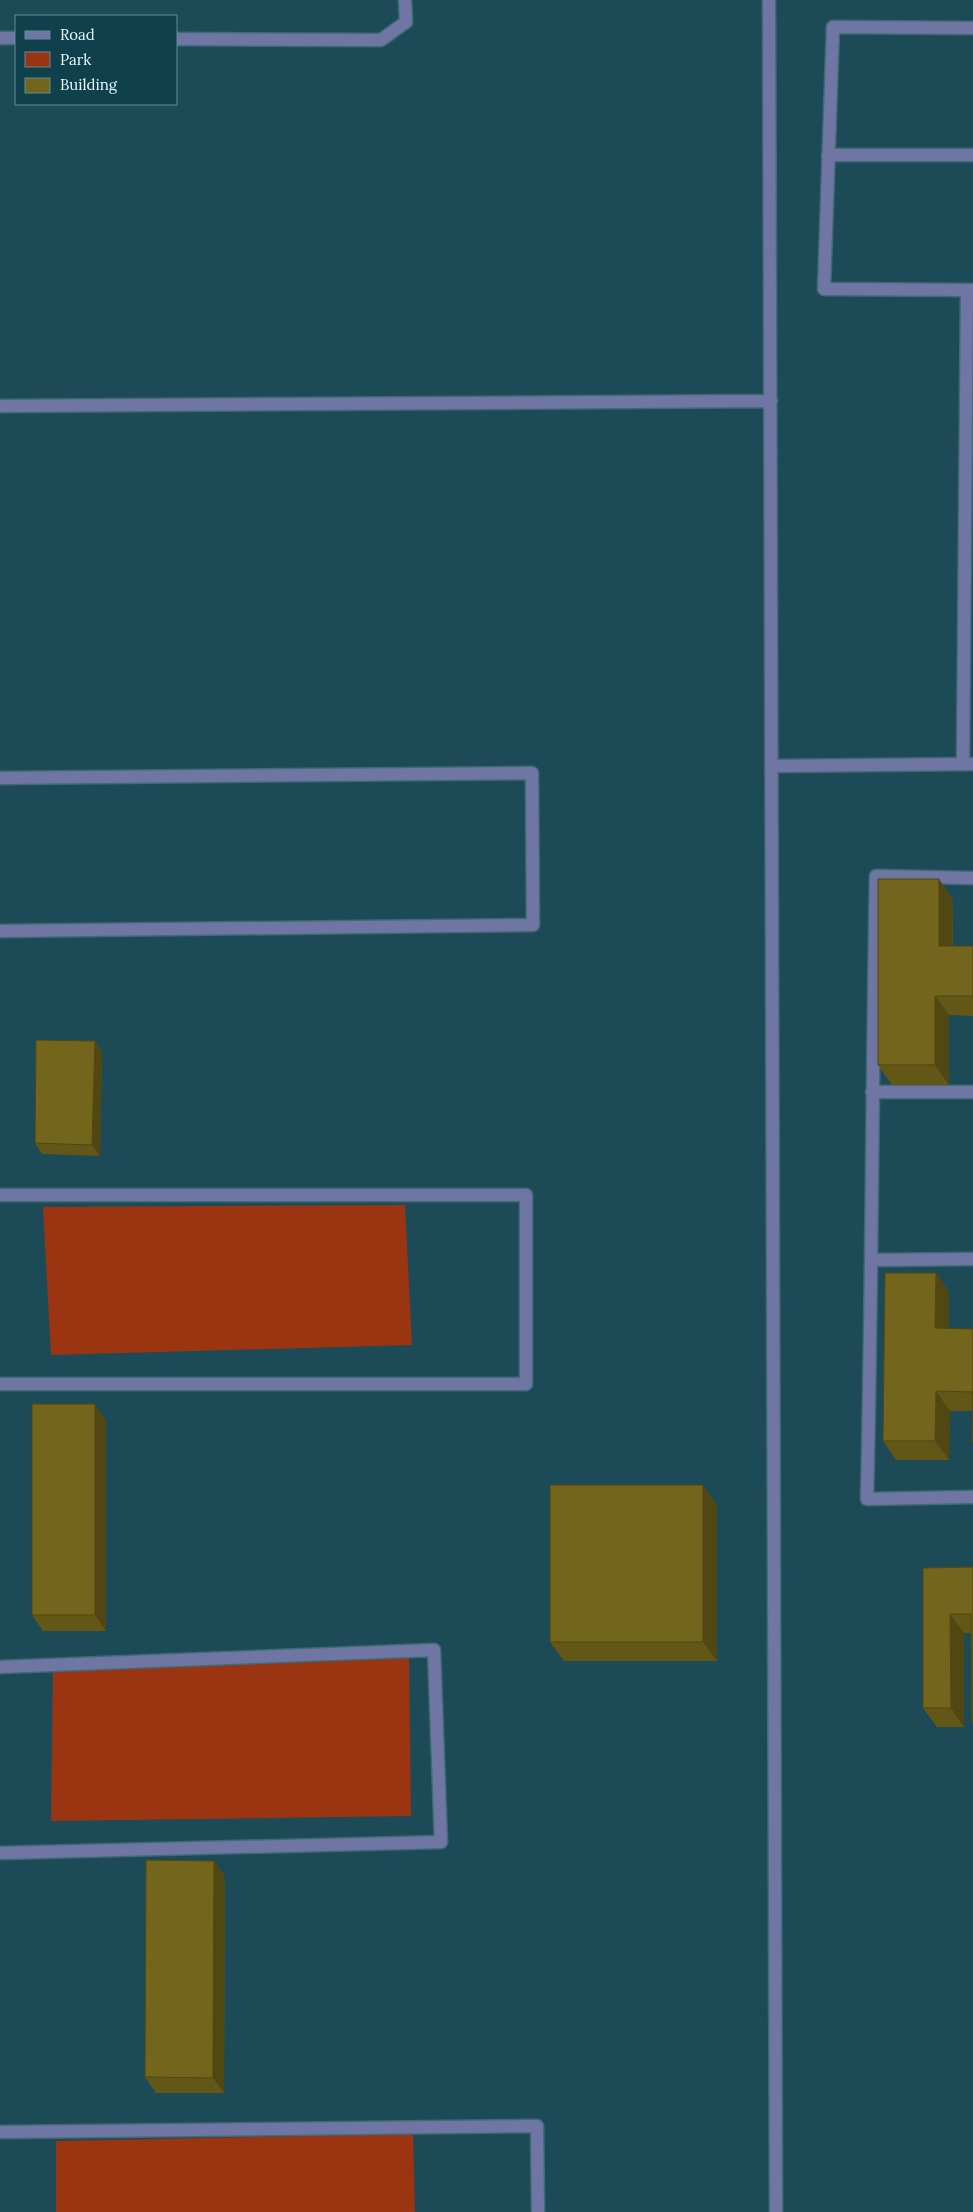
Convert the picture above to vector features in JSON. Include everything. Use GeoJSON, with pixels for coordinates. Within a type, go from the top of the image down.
{"type":"FeatureCollection","features":[{"type":"Feature","properties":{"kind":"street"},"geometry":{"type":"LineString","coordinates":[[178,39],[381,40],[406,22],[406,0]]}},
{"type":"Feature","properties":{"kind":"street"},"geometry":{"type":"LineString","coordinates":[[769,0],[776,2212]]}},
{"type":"Feature","properties":{"kind":"street"},"geometry":{"type":"LineString","coordinates":[[772,766],[968,764],[970,290],[824,289],[833,27],[973,28]]}},
{"type":"Feature","properties":{"kind":"street"},"geometry":{"type":"LineString","coordinates":[[0,38],[15,38]]}},
{"type":"Feature","properties":{"kind":"street"},"geometry":{"type":"LineString","coordinates":[[828,155],[973,155]]}},
{"type":"Feature","properties":{"kind":"street"},"geometry":{"type":"LineString","coordinates":[[0,406],[771,400]]}},
{"type":"Feature","properties":{"kind":"street"},"geometry":{"type":"LineString","coordinates":[[0,778],[532,772],[533,925],[0,931]]}},
{"type":"Feature","properties":{"kind":"street"},"geometry":{"type":"LineString","coordinates":[[973,878],[876,876],[872,1092],[873,1260],[867,1499],[973,1497]]}},
{"type":"Feature","properties":{"kind":"street"},"geometry":{"type":"LineString","coordinates":[[872,1092],[973,1092]]}},
{"type":"Feature","properties":{"kind":"street"},"geometry":{"type":"LineString","coordinates":[[0,1195],[526,1195],[526,1384],[0,1384]]}},
{"type":"Feature","properties":{"kind":"street"},"geometry":{"type":"LineString","coordinates":[[873,1260],[973,1259]]}},
{"type":"Feature","properties":{"kind":"street"},"geometry":{"type":"LineString","coordinates":[[0,1667],[434,1650],[441,1842],[0,1853]]}},
{"type":"Feature","properties":{"kind":"street"},"geometry":{"type":"LineString","coordinates":[[0,2132],[537,2126],[538,2212]]}},
{"type":"Feature","properties":{"kind":"green space"},"geometry":{"type":"Polygon","coordinates":[[[405,1205],[412,1345],[51,1355],[43,1207],[405,1205]]]}},
{"type":"Feature","properties":{"kind":"green space"},"geometry":{"type":"Polygon","coordinates":[[[409,1656],[411,1816],[51,1821],[53,1665],[409,1656]]]}},
{"type":"Feature","properties":{"kind":"green space"},"geometry":{"type":"Polygon","coordinates":[[[413,2134],[415,2212],[56,2212],[56,2141],[413,2134]]]}},
{"type":"Feature","properties":{"kind":"building"},"geometry":{"type":"Polygon","coordinates":[[[878,879],[939,879],[939,946],[973,946],[973,996],[935,996],[935,1065],[878,1065],[878,879]]]}},
{"type":"Feature","properties":{"kind":"building"},"geometry":{"type":"Polygon","coordinates":[[[36,1040],[95,1041],[92,1145],[35,1143],[36,1040]]]}},
{"type":"Feature","properties":{"kind":"building"},"geometry":{"type":"Polygon","coordinates":[[[885,1273],[936,1273],[935,1328],[973,1329],[973,1392],[936,1391],[935,1441],[883,1441],[885,1273]]]}},
{"type":"Feature","properties":{"kind":"building"},"geometry":{"type":"Polygon","coordinates":[[[973,1392],[973,1441],[972,1441],[973,1392]]]}},
{"type":"Feature","properties":{"kind":"building"},"geometry":{"type":"Polygon","coordinates":[[[32,1404],[95,1404],[95,1615],[32,1615],[32,1404]]]}},
{"type":"Feature","properties":{"kind":"building"},"geometry":{"type":"Polygon","coordinates":[[[550,1485],[703,1485],[703,1642],[550,1642],[550,1485]]]}},
{"type":"Feature","properties":{"kind":"building"},"geometry":{"type":"Polygon","coordinates":[[[973,1567],[972,1723],[971,1614],[950,1614],[951,1708],[923,1708],[923,1568],[973,1567]]]}},
{"type":"Feature","properties":{"kind":"building"},"geometry":{"type":"Polygon","coordinates":[[[146,1860],[214,1861],[213,2078],[145,2077],[146,1860]]]}}]}
